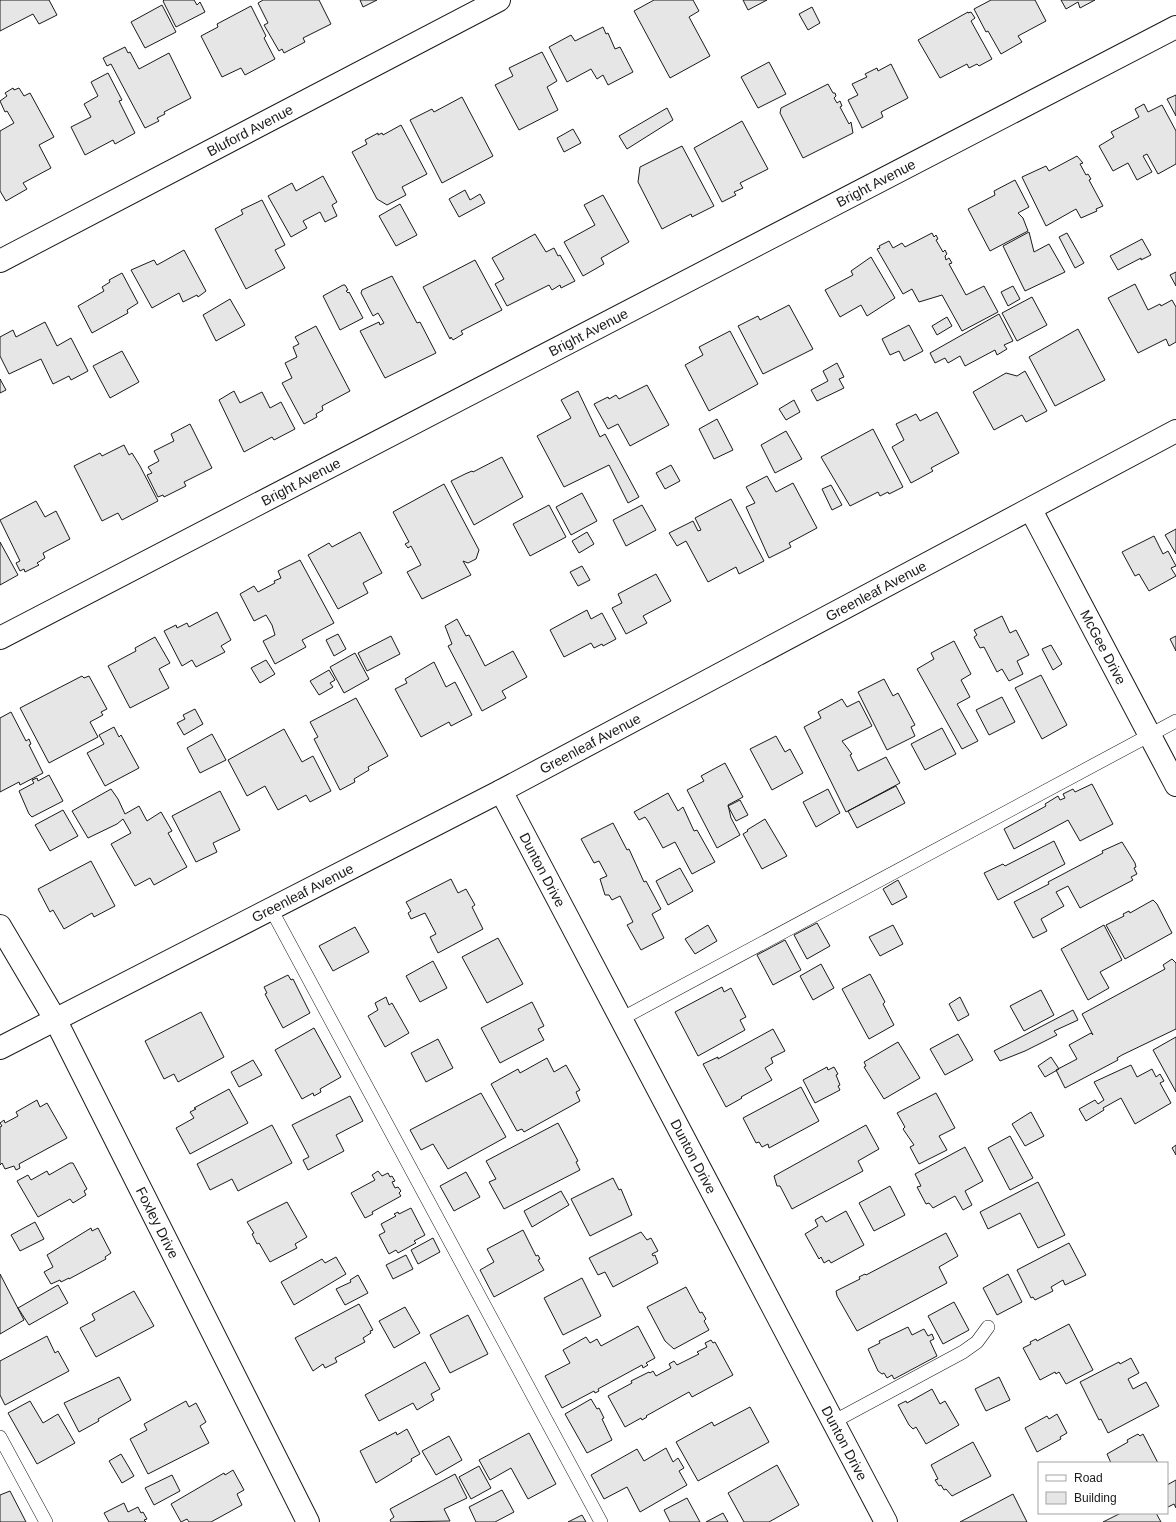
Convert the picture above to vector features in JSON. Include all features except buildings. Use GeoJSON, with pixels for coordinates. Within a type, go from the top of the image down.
{"type":"FeatureCollection","features":[{"type":"Feature","properties":{"kind":"street","name":"Bluford Avenue"},"geometry":{"type":"LineString","coordinates":[[0,260],[499,0]]}},
{"type":"Feature","properties":{"kind":"street","name":"Bright Avenue"},"geometry":{"type":"LineString","coordinates":[[0,638],[1176,27]]}},
{"type":"Feature","properties":{"kind":"street","name":"Greenleaf Avenue"},"geometry":{"type":"LineString","coordinates":[[0,1048],[501,791],[1031,510],[1176,431]]}},
{"type":"Feature","properties":{"kind":"street","name":"McGee Drive"},"geometry":{"type":"LineString","coordinates":[[1031,510],[1176,785]]}},
{"type":"Feature","properties":{"kind":"street","name":"Dunton Drive"},"geometry":{"type":"LineString","coordinates":[[501,791],[886,1522]]}},
{"type":"Feature","properties":{"kind":"street","name":"Foxley Drive"},"geometry":{"type":"LineString","coordinates":[[0,926],[55,1019],[308,1522]]}},
{"type":"Feature","properties":{"kind":"lane"},"geometry":{"type":"LineString","coordinates":[[621,1019],[1176,721]]}},
{"type":"Feature","properties":{"kind":"lane"},"geometry":{"type":"LineString","coordinates":[[271,909],[601,1522]]}},
{"type":"Feature","properties":{"kind":"lane"},"geometry":{"type":"LineString","coordinates":[[833,1422],[963,1352],[977,1342],[988,1327]]}},
{"type":"Feature","properties":{"kind":"lane"},"geometry":{"type":"LineString","coordinates":[[0,1437],[46,1522]]}}]}
